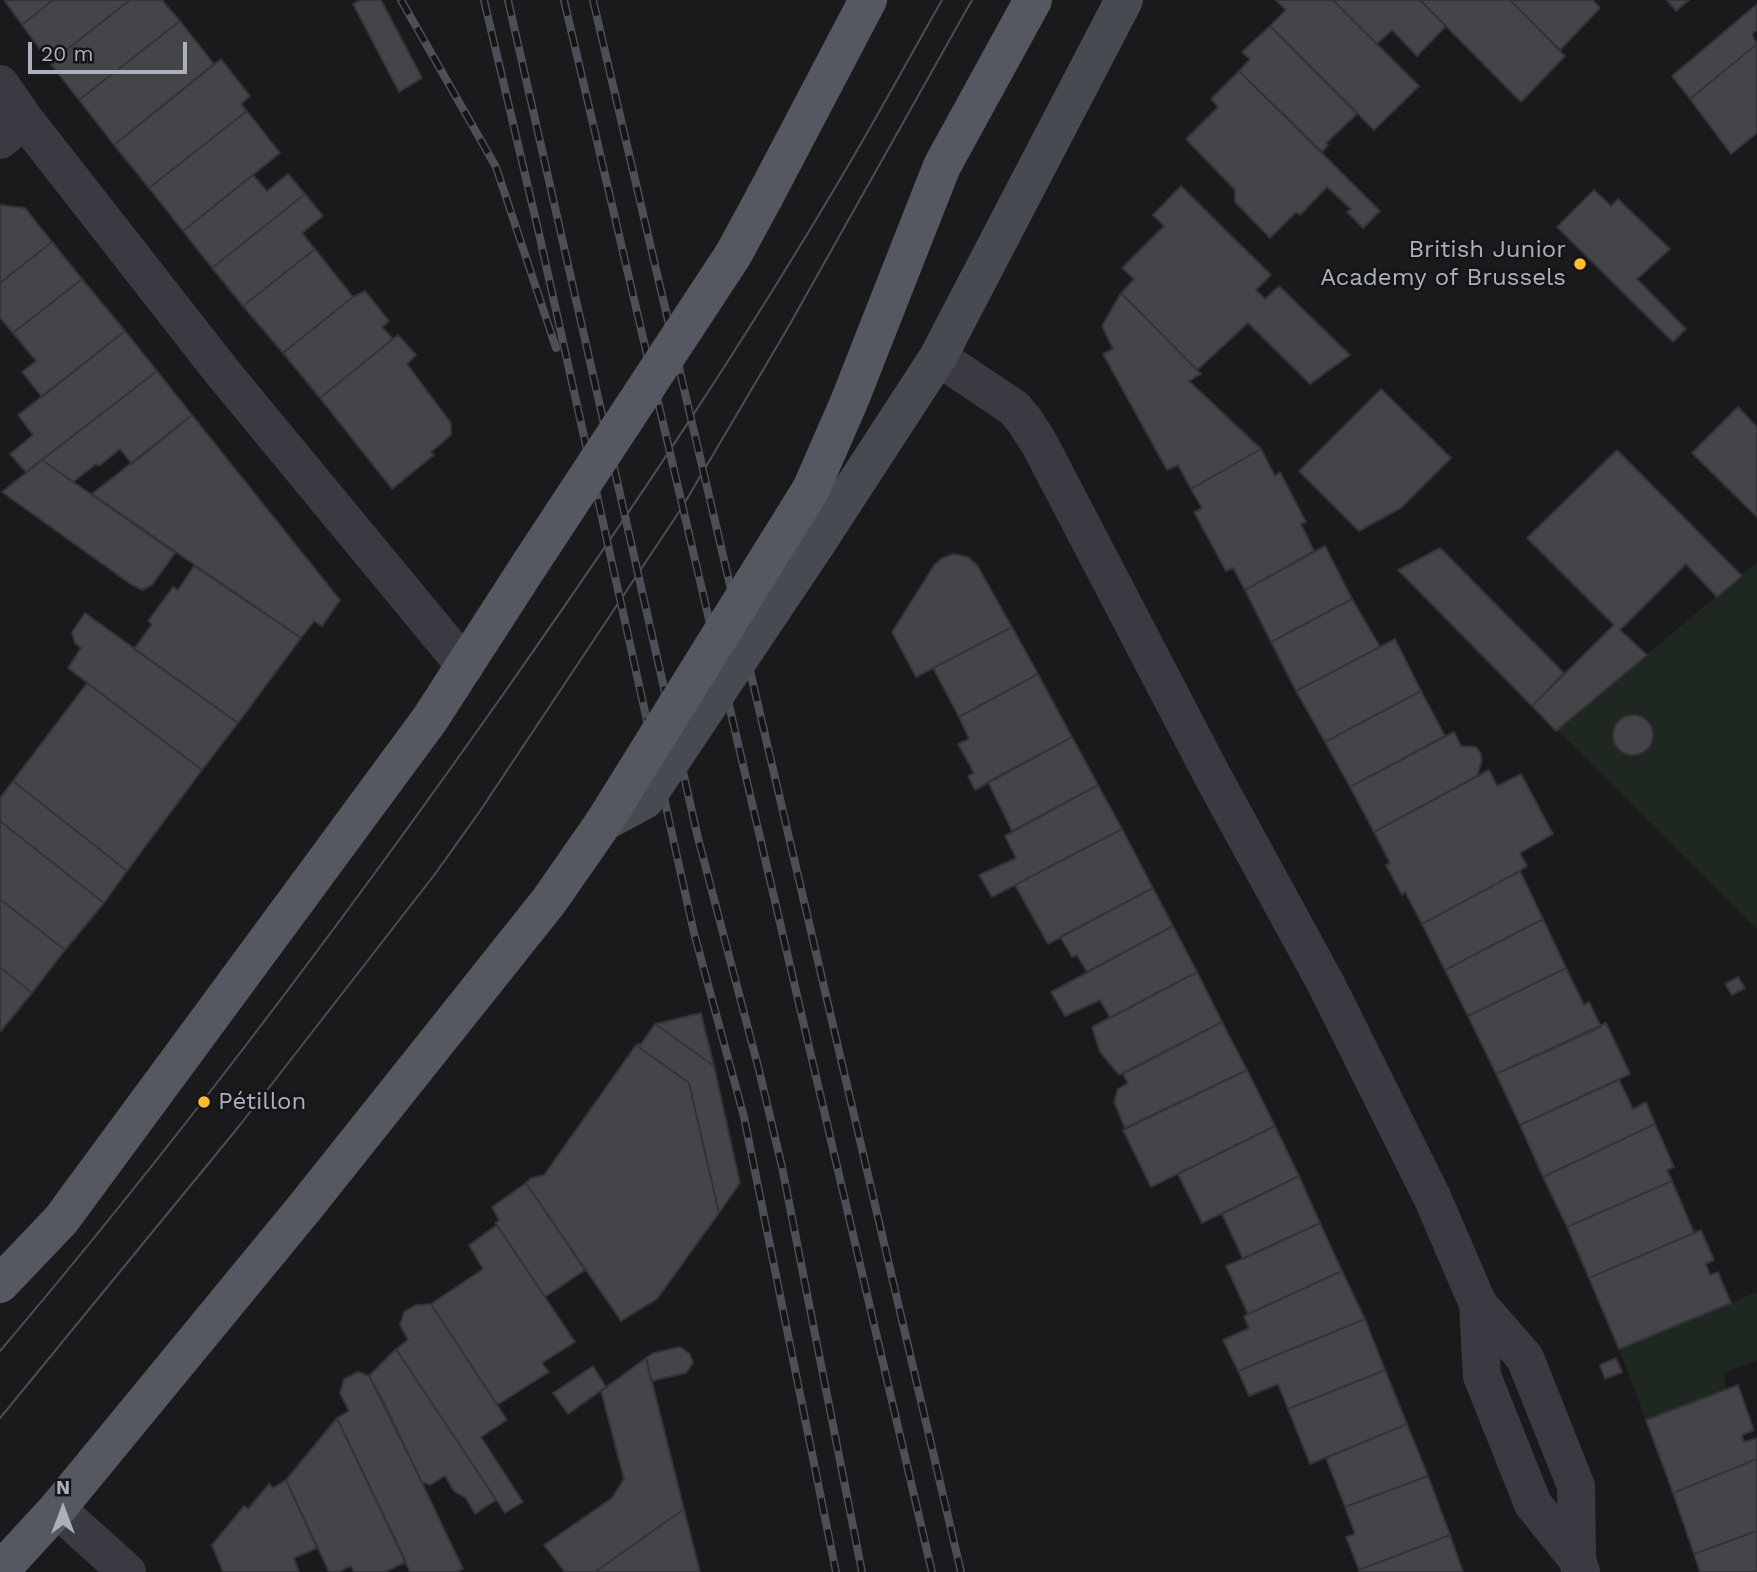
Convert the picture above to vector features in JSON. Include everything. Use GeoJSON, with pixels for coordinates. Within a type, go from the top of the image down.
{"type":"FeatureCollection","features":[{"type":"Feature","properties":{"kind":"main road"},"geometry":{"type":"LineString","coordinates":[[0,1284],[61,1220],[430,719],[733,255],[868,0]]}},
{"type":"Feature","properties":{"kind":"main road"},"geometry":{"type":"LineString","coordinates":[[0,1571],[57,1509],[314,1195],[549,901],[604,822],[811,489],[849,402],[942,166],[1033,0]]}},
{"type":"Feature","properties":{"kind":"main road"},"geometry":{"type":"LineString","coordinates":[[604,822],[645,800],[938,357],[1124,0]]}},
{"type":"Feature","properties":{"kind":"street"},"geometry":{"type":"LineString","coordinates":[[0,83],[12,130],[223,373],[465,666]]}},
{"type":"Feature","properties":{"kind":"street"},"geometry":{"type":"LineString","coordinates":[[938,357],[1014,408],[1039,443],[1212,775],[1326,984],[1432,1197],[1478,1304],[1525,1358],[1576,1486],[1579,1566]]}},
{"type":"Feature","properties":{"kind":"street"},"geometry":{"type":"LineString","coordinates":[[57,1509],[127,1572]]}},
{"type":"Feature","properties":{"kind":"shaded area"},"geometry":{"type":"Polygon","coordinates":[[[1757,562],[1757,929],[1557,730],[1757,562]]]}},
{"type":"Feature","properties":{"kind":"shaded area"},"geometry":{"type":"Polygon","coordinates":[[[1757,1292],[1757,1360],[1724,1373],[1726,1389],[1646,1420],[1619,1349],[1757,1292]]]}},
{"type":"Feature","properties":{"kind":"building"},"geometry":{"type":"Polygon","coordinates":[[[4,0],[53,0],[22,25],[4,0]]]}},
{"type":"Feature","properties":{"kind":"building"},"geometry":{"type":"Polygon","coordinates":[[[53,0],[130,0],[50,63],[22,25],[53,0]]]}},
{"type":"Feature","properties":{"kind":"building"},"geometry":{"type":"Polygon","coordinates":[[[130,0],[162,0],[180,21],[79,100],[50,63],[130,0]]]}},
{"type":"Feature","properties":{"kind":"building"},"geometry":{"type":"Polygon","coordinates":[[[361,0],[381,0],[422,78],[399,92],[353,4],[361,0]]]}},
{"type":"Feature","properties":{"kind":"building"},"geometry":{"type":"Polygon","coordinates":[[[1276,0],[1333,0],[1419,86],[1374,130],[1270,26],[1286,10],[1276,0]]]}},
{"type":"Feature","properties":{"kind":"building"},"geometry":{"type":"Polygon","coordinates":[[[1333,0],[1420,0],[1446,26],[1417,56],[1392,30],[1377,44],[1333,0]]]}},
{"type":"Feature","properties":{"kind":"building"},"geometry":{"type":"Polygon","coordinates":[[[1420,0],[1510,0],[1565,56],[1521,102],[1420,0]]]}},
{"type":"Feature","properties":{"kind":"building"},"geometry":{"type":"Polygon","coordinates":[[[1510,0],[1593,0],[1600,8],[1560,50],[1510,0]]]}},
{"type":"Feature","properties":{"kind":"building"},"geometry":{"type":"Polygon","coordinates":[[[1667,0],[1689,0],[1676,11],[1667,0]]]}},
{"type":"Feature","properties":{"kind":"building"},"geometry":{"type":"Polygon","coordinates":[[[1757,4],[1757,30],[1752,34],[1757,44],[1690,99],[1672,76],[1757,4]]]}},
{"type":"Feature","properties":{"kind":"building"},"geometry":{"type":"Polygon","coordinates":[[[180,21],[214,64],[114,145],[79,100],[180,21]]]}},
{"type":"Feature","properties":{"kind":"building"},"geometry":{"type":"Polygon","coordinates":[[[1270,26],[1357,114],[1326,143],[1328,145],[1322,152],[1239,71],[1250,59],[1242,52],[1270,26]]]}},
{"type":"Feature","properties":{"kind":"building"},"geometry":{"type":"Polygon","coordinates":[[[1757,44],[1757,133],[1731,154],[1690,99],[1757,44]]]}},
{"type":"Feature","properties":{"kind":"building"},"geometry":{"type":"Polygon","coordinates":[[[221,59],[250,96],[241,104],[247,111],[149,188],[114,145],[221,59]]]}},
{"type":"Feature","properties":{"kind":"building"},"geometry":{"type":"Polygon","coordinates":[[[1239,71],[1380,211],[1363,228],[1347,212],[1351,209],[1327,187],[1300,215],[1296,212],[1270,238],[1235,202],[1235,190],[1186,139],[1218,107],[1211,99],[1239,71]]]}},
{"type":"Feature","properties":{"kind":"building"},"geometry":{"type":"Polygon","coordinates":[[[247,111],[280,153],[183,231],[149,188],[247,111]]]}},
{"type":"Feature","properties":{"kind":"building"},"geometry":{"type":"Polygon","coordinates":[[[288,174],[305,194],[212,268],[183,231],[253,175],[267,191],[288,174]]]}},
{"type":"Feature","properties":{"kind":"building"},"geometry":{"type":"Polygon","coordinates":[[[1181,186],[1271,275],[1256,290],[1265,299],[1279,286],[1350,355],[1310,384],[1248,323],[1197,370],[1121,293],[1134,279],[1122,268],[1164,226],[1153,215],[1181,186]]]}},
{"type":"Feature","properties":{"kind":"building"},"geometry":{"type":"Polygon","coordinates":[[[1594,190],[1611,206],[1618,199],[1670,249],[1637,279],[1686,329],[1673,342],[1557,227],[1594,190]]]}},
{"type":"Feature","properties":{"kind":"building"},"geometry":{"type":"Polygon","coordinates":[[[305,194],[323,216],[302,233],[315,249],[243,306],[212,268],[305,194]]]}},
{"type":"Feature","properties":{"kind":"building"},"geometry":{"type":"Polygon","coordinates":[[[0,205],[25,208],[52,242],[0,283],[0,205]]]}},
{"type":"Feature","properties":{"kind":"building"},"geometry":{"type":"Polygon","coordinates":[[[52,242],[82,279],[13,333],[0,318],[0,283],[52,242]]]}},
{"type":"Feature","properties":{"kind":"building"},"geometry":{"type":"Polygon","coordinates":[[[315,249],[353,297],[283,353],[243,306],[315,249]]]}},
{"type":"Feature","properties":{"kind":"building"},"geometry":{"type":"Polygon","coordinates":[[[82,279],[125,331],[42,397],[22,372],[36,361],[13,333],[82,279]]]}},
{"type":"Feature","properties":{"kind":"building"},"geometry":{"type":"Polygon","coordinates":[[[365,291],[389,321],[382,327],[393,339],[320,398],[283,353],[353,297],[365,291]]]}},
{"type":"Feature","properties":{"kind":"building"},"geometry":{"type":"Polygon","coordinates":[[[1121,293],[1201,374],[1189,381],[1261,449],[1191,489],[1178,465],[1167,470],[1103,354],[1113,349],[1102,326],[1121,293]]]}},
{"type":"Feature","properties":{"kind":"building"},"geometry":{"type":"Polygon","coordinates":[[[125,331],[157,371],[26,472],[10,454],[33,435],[18,415],[125,331]]]}},
{"type":"Feature","properties":{"kind":"building"},"geometry":{"type":"Polygon","coordinates":[[[398,335],[416,355],[407,364],[451,423],[451,435],[431,452],[434,455],[392,489],[320,398],[398,335]]]}},
{"type":"Feature","properties":{"kind":"building"},"geometry":{"type":"Polygon","coordinates":[[[157,371],[192,415],[132,464],[120,449],[73,482],[42,460],[157,371]]]}},
{"type":"Feature","properties":{"kind":"building"},"geometry":{"type":"Polygon","coordinates":[[[1381,389],[1451,458],[1401,508],[1359,531],[1299,471],[1381,389]]]}},
{"type":"Feature","properties":{"kind":"building"},"geometry":{"type":"Polygon","coordinates":[[[1738,407],[1757,427],[1757,517],[1692,453],[1738,407]]]}},
{"type":"Feature","properties":{"kind":"building"},"geometry":{"type":"Polygon","coordinates":[[[192,415],[340,600],[322,626],[314,621],[301,638],[92,494],[192,415]]]}},
{"type":"Feature","properties":{"kind":"building"},"geometry":{"type":"Polygon","coordinates":[[[1261,449],[1275,476],[1280,472],[1306,522],[1301,524],[1314,551],[1245,590],[1233,568],[1226,571],[1194,512],[1202,508],[1191,489],[1261,449]]]}},
{"type":"Feature","properties":{"kind":"building"},"geometry":{"type":"Polygon","coordinates":[[[1617,450],[1742,576],[1717,597],[1686,564],[1620,630],[1647,655],[1556,731],[1532,706],[1614,625],[1527,538],[1617,450]]]}},
{"type":"Feature","properties":{"kind":"building"},"geometry":{"type":"Polygon","coordinates":[[[42,460],[175,553],[152,585],[142,590],[129,583],[2,492],[42,460]]]}},
{"type":"Feature","properties":{"kind":"building"},"geometry":{"type":"Polygon","coordinates":[[[1325,546],[1352,599],[1271,642],[1245,590],[1325,546]]]}},
{"type":"Feature","properties":{"kind":"building"},"geometry":{"type":"Polygon","coordinates":[[[1440,548],[1564,673],[1532,706],[1398,570],[1440,548]]]}},
{"type":"Feature","properties":{"kind":"building"},"geometry":{"type":"Polygon","coordinates":[[[954,554],[968,557],[977,565],[1012,627],[916,677],[892,632],[935,564],[954,554]]]}},
{"type":"Feature","properties":{"kind":"building"},"geometry":{"type":"Polygon","coordinates":[[[194,566],[301,638],[238,723],[134,649],[152,624],[148,621],[173,587],[178,590],[194,566]]]}},
{"type":"Feature","properties":{"kind":"building"},"geometry":{"type":"Polygon","coordinates":[[[1352,599],[1380,647],[1296,691],[1271,642],[1352,599]]]}},
{"type":"Feature","properties":{"kind":"building"},"geometry":{"type":"Polygon","coordinates":[[[85,613],[238,723],[202,770],[68,668],[81,648],[75,643],[72,632],[85,613]]]}},
{"type":"Feature","properties":{"kind":"building"},"geometry":{"type":"Polygon","coordinates":[[[1012,627],[1038,674],[959,717],[933,668],[1012,627]]]}},
{"type":"Feature","properties":{"kind":"building"},"geometry":{"type":"Polygon","coordinates":[[[1395,639],[1421,691],[1325,742],[1296,691],[1395,639]]]}},
{"type":"Feature","properties":{"kind":"building"},"geometry":{"type":"Polygon","coordinates":[[[1038,674],[1072,737],[975,790],[968,776],[974,773],[958,744],[969,739],[959,717],[1038,674]]]}},
{"type":"Feature","properties":{"kind":"building"},"geometry":{"type":"Polygon","coordinates":[[[87,683],[202,770],[127,871],[13,781],[87,683]]]}},
{"type":"Feature","properties":{"kind":"building"},"geometry":{"type":"Polygon","coordinates":[[[1421,691],[1445,736],[1350,787],[1325,742],[1421,691]]]}},
{"type":"Feature","properties":{"kind":"building"},"geometry":{"type":"Polygon","coordinates":[[[1633,715],[1647,721],[1653,735],[1647,749],[1633,755],[1619,749],[1613,735],[1619,721],[1633,715]]]}},
{"type":"Feature","properties":{"kind":"building"},"geometry":{"type":"Polygon","coordinates":[[[1454,732],[1461,746],[1476,747],[1480,752],[1482,760],[1477,776],[1374,832],[1350,787],[1454,732]]]}},
{"type":"Feature","properties":{"kind":"building"},"geometry":{"type":"Polygon","coordinates":[[[1072,737],[1098,785],[1012,831],[988,782],[1072,737]]]}},
{"type":"Feature","properties":{"kind":"building"},"geometry":{"type":"Polygon","coordinates":[[[1489,770],[1497,786],[1521,774],[1553,834],[1520,853],[1527,866],[1520,871],[1422,924],[1405,892],[1402,895],[1386,865],[1390,863],[1374,832],[1489,770]]]}},
{"type":"Feature","properties":{"kind":"building"},"geometry":{"type":"Polygon","coordinates":[[[13,781],[127,871],[104,903],[0,821],[0,798],[13,781]]]}},
{"type":"Feature","properties":{"kind":"building"},"geometry":{"type":"Polygon","coordinates":[[[1098,785],[1122,829],[992,897],[979,875],[1016,858],[1005,836],[1098,785]]]}},
{"type":"Feature","properties":{"kind":"building"},"geometry":{"type":"Polygon","coordinates":[[[0,821],[104,903],[65,950],[0,899],[0,821]]]}},
{"type":"Feature","properties":{"kind":"building"},"geometry":{"type":"Polygon","coordinates":[[[1122,829],[1153,888],[1048,944],[1015,885],[1122,829]]]}},
{"type":"Feature","properties":{"kind":"building"},"geometry":{"type":"Polygon","coordinates":[[[1520,871],[1543,919],[1445,970],[1422,924],[1520,871]]]}},
{"type":"Feature","properties":{"kind":"building"},"geometry":{"type":"Polygon","coordinates":[[[1153,888],[1173,926],[1087,972],[1077,955],[1072,957],[1060,937],[1153,888]]]}},
{"type":"Feature","properties":{"kind":"building"},"geometry":{"type":"Polygon","coordinates":[[[0,899],[65,950],[32,993],[0,967],[0,899]]]}},
{"type":"Feature","properties":{"kind":"building"},"geometry":{"type":"Polygon","coordinates":[[[1543,919],[1566,968],[1468,1016],[1445,970],[1543,919]]]}},
{"type":"Feature","properties":{"kind":"building"},"geometry":{"type":"Polygon","coordinates":[[[1173,926],[1197,972],[1110,1018],[1100,1000],[1065,1016],[1051,992],[1173,926]]]}},
{"type":"Feature","properties":{"kind":"building"},"geometry":{"type":"Polygon","coordinates":[[[0,967],[32,993],[0,1032],[0,967]]]}},
{"type":"Feature","properties":{"kind":"building"},"geometry":{"type":"Polygon","coordinates":[[[1566,968],[1584,1005],[1589,1002],[1601,1027],[1496,1074],[1468,1016],[1566,968]]]}},
{"type":"Feature","properties":{"kind":"building"},"geometry":{"type":"Polygon","coordinates":[[[1197,972],[1222,1022],[1119,1075],[1100,1052],[1092,1027],[1197,972]]]}},
{"type":"Feature","properties":{"kind":"building"},"geometry":{"type":"Polygon","coordinates":[[[1738,977],[1745,988],[1732,995],[1725,984],[1738,977]]]}},
{"type":"Feature","properties":{"kind":"building"},"geometry":{"type":"Polygon","coordinates":[[[701,1013],[714,1066],[655,1024],[701,1013]]]}},
{"type":"Feature","properties":{"kind":"building"},"geometry":{"type":"Polygon","coordinates":[[[1222,1022],[1247,1070],[1125,1128],[1114,1102],[1118,1089],[1128,1083],[1123,1074],[1222,1022]]]}},
{"type":"Feature","properties":{"kind":"building"},"geometry":{"type":"Polygon","coordinates":[[[1606,1023],[1630,1074],[1520,1125],[1496,1074],[1606,1023]]]}},
{"type":"Feature","properties":{"kind":"building"},"geometry":{"type":"Polygon","coordinates":[[[655,1024],[714,1066],[740,1183],[719,1213],[689,1083],[636,1045],[641,1044],[655,1024]]]}},
{"type":"Feature","properties":{"kind":"building"},"geometry":{"type":"Polygon","coordinates":[[[636,1045],[689,1083],[719,1213],[657,1299],[621,1321],[526,1183],[531,1178],[544,1175],[636,1045]]]}},
{"type":"Feature","properties":{"kind":"building"},"geometry":{"type":"Polygon","coordinates":[[[1247,1070],[1275,1126],[1151,1187],[1123,1130],[1247,1070]]]}},
{"type":"Feature","properties":{"kind":"building"},"geometry":{"type":"Polygon","coordinates":[[[1619,1080],[1633,1109],[1646,1102],[1655,1124],[1543,1177],[1520,1125],[1619,1080]]]}},
{"type":"Feature","properties":{"kind":"building"},"geometry":{"type":"Polygon","coordinates":[[[1655,1124],[1674,1167],[1667,1170],[1672,1181],[1567,1227],[1543,1177],[1655,1124]]]}},
{"type":"Feature","properties":{"kind":"building"},"geometry":{"type":"Polygon","coordinates":[[[1275,1126],[1299,1176],[1202,1223],[1178,1174],[1275,1126]]]}},
{"type":"Feature","properties":{"kind":"building"},"geometry":{"type":"Polygon","coordinates":[[[1299,1176],[1320,1223],[1243,1259],[1222,1214],[1299,1176]]]}},
{"type":"Feature","properties":{"kind":"building"},"geometry":{"type":"Polygon","coordinates":[[[1672,1181],[1694,1233],[1589,1278],[1567,1227],[1672,1181]]]}},
{"type":"Feature","properties":{"kind":"building"},"geometry":{"type":"Polygon","coordinates":[[[526,1183],[585,1270],[545,1297],[495,1223],[499,1220],[492,1207],[526,1183]]]}},
{"type":"Feature","properties":{"kind":"building"},"geometry":{"type":"Polygon","coordinates":[[[1320,1223],[1342,1271],[1248,1314],[1226,1266],[1320,1223]]]}},
{"type":"Feature","properties":{"kind":"building"},"geometry":{"type":"Polygon","coordinates":[[[497,1225],[575,1342],[542,1363],[549,1372],[497,1405],[431,1304],[483,1269],[469,1245],[497,1225]]]}},
{"type":"Feature","properties":{"kind":"building"},"geometry":{"type":"Polygon","coordinates":[[[1701,1230],[1714,1260],[1706,1264],[1710,1275],[1718,1272],[1731,1303],[1619,1349],[1589,1278],[1701,1230]]]}},
{"type":"Feature","properties":{"kind":"building"},"geometry":{"type":"Polygon","coordinates":[[[1342,1271],[1365,1319],[1238,1371],[1223,1340],[1249,1328],[1244,1316],[1342,1271]]]}},
{"type":"Feature","properties":{"kind":"building"},"geometry":{"type":"Polygon","coordinates":[[[431,1304],[507,1420],[481,1437],[523,1502],[505,1513],[396,1349],[408,1340],[400,1325],[404,1312],[416,1305],[431,1304]]]}},
{"type":"Feature","properties":{"kind":"building"},"geometry":{"type":"Polygon","coordinates":[[[1365,1319],[1385,1370],[1288,1409],[1278,1384],[1249,1396],[1238,1371],[1365,1319]]]}},
{"type":"Feature","properties":{"kind":"building"},"geometry":{"type":"Polygon","coordinates":[[[680,1347],[690,1354],[693,1363],[686,1373],[651,1381],[646,1358],[653,1353],[680,1347]]]}},
{"type":"Feature","properties":{"kind":"building"},"geometry":{"type":"Polygon","coordinates":[[[396,1349],[496,1500],[475,1514],[466,1498],[454,1491],[445,1476],[430,1485],[422,1482],[369,1376],[396,1349]]]}},
{"type":"Feature","properties":{"kind":"building"},"geometry":{"type":"Polygon","coordinates":[[[646,1358],[684,1509],[595,1572],[565,1572],[544,1545],[612,1498],[624,1479],[601,1391],[646,1358]]]}},
{"type":"Feature","properties":{"kind":"building"},"geometry":{"type":"Polygon","coordinates":[[[1616,1358],[1622,1372],[1605,1379],[1600,1365],[1616,1358]]]}},
{"type":"Feature","properties":{"kind":"building"},"geometry":{"type":"Polygon","coordinates":[[[593,1366],[606,1387],[568,1414],[553,1393],[593,1366]]]}},
{"type":"Feature","properties":{"kind":"building"},"geometry":{"type":"Polygon","coordinates":[[[1385,1370],[1407,1424],[1310,1464],[1288,1409],[1385,1370]]]}},
{"type":"Feature","properties":{"kind":"building"},"geometry":{"type":"Polygon","coordinates":[[[358,1372],[369,1376],[383,1401],[463,1569],[457,1572],[410,1572],[337,1418],[349,1411],[340,1393],[344,1379],[358,1372]]]}},
{"type":"Feature","properties":{"kind":"building"},"geometry":{"type":"Polygon","coordinates":[[[1738,1385],[1754,1430],[1742,1435],[1744,1442],[1757,1438],[1757,1459],[1673,1493],[1646,1420],[1738,1385]]]}},
{"type":"Feature","properties":{"kind":"building"},"geometry":{"type":"Polygon","coordinates":[[[337,1418],[406,1562],[385,1572],[354,1572],[351,1566],[339,1572],[329,1572],[286,1480],[337,1418]]]}},
{"type":"Feature","properties":{"kind":"building"},"geometry":{"type":"Polygon","coordinates":[[[1407,1424],[1428,1476],[1345,1507],[1326,1458],[1407,1424]]]}},
{"type":"Feature","properties":{"kind":"building"},"geometry":{"type":"Polygon","coordinates":[[[1757,1459],[1757,1531],[1694,1554],[1673,1493],[1757,1459]]]}},
{"type":"Feature","properties":{"kind":"building"},"geometry":{"type":"Polygon","coordinates":[[[1428,1476],[1450,1535],[1359,1570],[1346,1537],[1355,1534],[1345,1507],[1428,1476]]]}},
{"type":"Feature","properties":{"kind":"building"},"geometry":{"type":"Polygon","coordinates":[[[286,1480],[317,1548],[294,1558],[299,1572],[223,1572],[212,1545],[244,1506],[248,1509],[269,1484],[273,1488],[286,1480]]]}},
{"type":"Feature","properties":{"kind":"building"},"geometry":{"type":"Polygon","coordinates":[[[684,1509],[700,1572],[595,1572],[684,1509]]]}},
{"type":"Feature","properties":{"kind":"building"},"geometry":{"type":"Polygon","coordinates":[[[1757,1531],[1757,1572],[1700,1572],[1694,1554],[1757,1531]]]}},
{"type":"Feature","properties":{"kind":"building"},"geometry":{"type":"Polygon","coordinates":[[[1450,1535],[1463,1572],[1359,1570],[1450,1535]]]}},
{"type":"Feature","properties":{"kind":"tram line"},"geometry":{"type":"LineString","coordinates":[[0,1351],[132,1191],[260,1028],[504,693],[640,496],[770,295],[852,159],[942,0]]}},
{"type":"Feature","properties":{"kind":"tram line"},"geometry":{"type":"LineString","coordinates":[[0,1418],[240,1125],[435,874],[480,811],[681,509],[786,331],[972,0]]}},
{"type":"Feature","properties":{"kind":"railway"},"geometry":{"type":"LineString","coordinates":[[401,0],[496,167],[556,348]]}},
{"type":"Feature","properties":{"kind":"railway"},"geometry":{"type":"LineString","coordinates":[[484,0],[540,238],[694,933],[744,1117],[836,1572]]}},
{"type":"Feature","properties":{"kind":"railway"},"geometry":{"type":"LineString","coordinates":[[508,0],[698,838],[782,1167],[862,1572]]}},
{"type":"Feature","properties":{"kind":"railway"},"geometry":{"type":"LineString","coordinates":[[564,0],[932,1572]]}},
{"type":"Feature","properties":{"kind":"railway"},"geometry":{"type":"LineString","coordinates":[[593,0],[961,1572]]}},
{"type":"Feature","properties":{"kind":"place","name":"British Junior Academy of Brussels"},"geometry":{"type":"Point","coordinates":[1580,264]}},
{"type":"Feature","properties":{"kind":"place","name":"Pétillon"},"geometry":{"type":"Point","coordinates":[204,1102]}}]}
